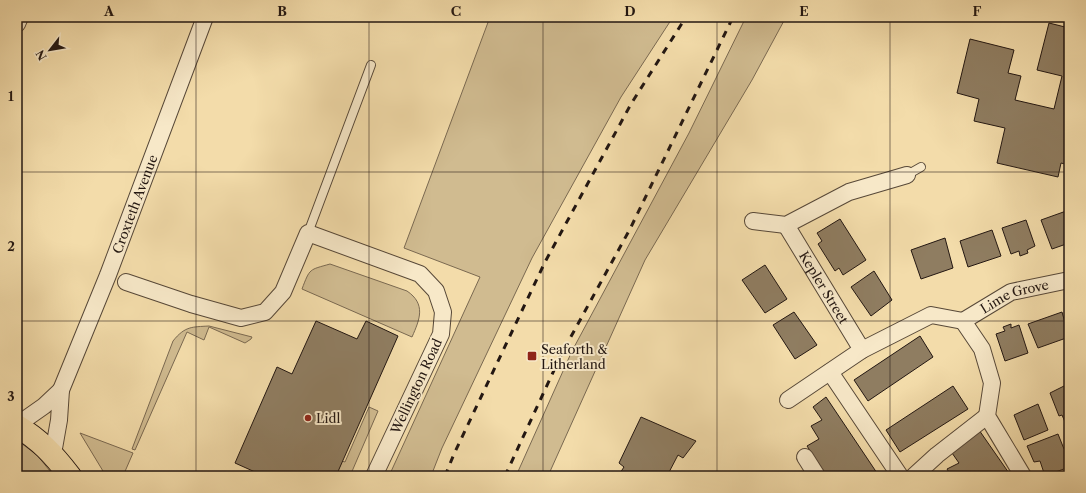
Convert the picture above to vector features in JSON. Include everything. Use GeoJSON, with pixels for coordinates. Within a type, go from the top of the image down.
{"type":"FeatureCollection","features":[{"type":"Feature","properties":{"kind":"highway"},"geometry":{"type":"LineString","coordinates":[[17,425],[32,435],[53,454],[70,476]]}},
{"type":"Feature","properties":{"kind":"street"},"geometry":{"type":"LineString","coordinates":[[17,24],[20,17]]}},
{"type":"Feature","properties":{"kind":"street","name":"Croxteth Avenue"},"geometry":{"type":"LineString","coordinates":[[53,454],[59,420],[61,390],[113,261],[204,17]]}},
{"type":"Feature","properties":{"kind":"street"},"geometry":{"type":"LineString","coordinates":[[754,221],[786,225],[849,192],[907,175]]}},
{"type":"Feature","properties":{"kind":"street","name":"Kepler Street"},"geometry":{"type":"LineString","coordinates":[[786,225],[862,350]]}},
{"type":"Feature","properties":{"kind":"street"},"geometry":{"type":"LineString","coordinates":[[126,282],[191,304],[241,318],[265,312],[283,292],[308,233]]}},
{"type":"Feature","properties":{"kind":"street","name":"Wellington Road"},"geometry":{"type":"LineString","coordinates":[[308,233],[420,274],[436,291],[443,312],[440,334],[374,476]]}},
{"type":"Feature","properties":{"kind":"street","name":"Lime Grove"},"geometry":{"type":"LineString","coordinates":[[963,321],[1011,292],[1069,280]]}},
{"type":"Feature","properties":{"kind":"street"},"geometry":{"type":"LineString","coordinates":[[788,400],[862,350],[931,315],[963,321],[982,349],[992,383],[987,416],[1023,476]]}},
{"type":"Feature","properties":{"kind":"street"},"geometry":{"type":"LineString","coordinates":[[830,372],[900,476]]}},
{"type":"Feature","properties":{"kind":"street","name":"Croxteth Avenue"},"geometry":{"type":"LineString","coordinates":[[17,425],[44,406],[61,390]]}},
{"type":"Feature","properties":{"kind":"street"},"geometry":{"type":"LineString","coordinates":[[914,476],[937,455],[987,416]]}},
{"type":"Feature","properties":{"kind":"street"},"geometry":{"type":"LineString","coordinates":[[805,457],[817,476]]}},
{"type":"Feature","properties":{"kind":"lane"},"geometry":{"type":"LineString","coordinates":[[308,233],[371,65]]}},
{"type":"Feature","properties":{"kind":"lane"},"geometry":{"type":"LineString","coordinates":[[907,175],[921,167]]}},
{"type":"Feature","properties":{"kind":"shaded area"},"geometry":{"type":"Polygon","coordinates":[[[490,17],[673,17],[621,97],[532,258],[442,448],[431,476],[389,476],[480,277],[404,248],[490,17]]]}},
{"type":"Feature","properties":{"kind":"shaded area"},"geometry":{"type":"Polygon","coordinates":[[[746,17],[786,17],[752,80],[645,260],[548,476],[516,476],[572,351],[689,133],[746,17]]]}},
{"type":"Feature","properties":{"kind":"shaded area"},"geometry":{"type":"Polygon","coordinates":[[[330,264],[407,291],[413,296],[417,301],[420,312],[412,337],[302,289],[311,271],[318,267],[330,264]]]}},
{"type":"Feature","properties":{"kind":"shaded area"},"geometry":{"type":"Polygon","coordinates":[[[209,326],[252,337],[245,343],[209,327],[204,340],[187,332],[135,450],[132,449],[173,341],[181,332],[189,328],[209,326]]]}},
{"type":"Feature","properties":{"kind":"shaded area"},"geometry":{"type":"Polygon","coordinates":[[[369,407],[378,411],[350,476],[336,476],[342,461],[345,462],[369,407]]]}},
{"type":"Feature","properties":{"kind":"shaded area"},"geometry":{"type":"Polygon","coordinates":[[[80,433],[133,453],[123,476],[106,476],[80,433]]]}},
{"type":"Feature","properties":{"kind":"shaded area"},"geometry":{"type":"Polygon","coordinates":[[[17,440],[37,455],[54,476],[17,476],[17,440]]]}},
{"type":"Feature","properties":{"kind":"building"},"geometry":{"type":"Polygon","coordinates":[[[1049,23],[1069,28],[1069,50],[1067,60],[1069,60],[1069,165],[1061,163],[1058,177],[997,163],[1005,128],[974,121],[979,99],[957,93],[970,39],[1014,50],[1008,73],[1021,76],[1015,100],[1054,109],[1062,76],[1037,70],[1049,23]]]}},
{"type":"Feature","properties":{"kind":"building"},"geometry":{"type":"Polygon","coordinates":[[[1069,210],[1069,243],[1052,249],[1041,220],[1069,210]]]}},
{"type":"Feature","properties":{"kind":"building"},"geometry":{"type":"Polygon","coordinates":[[[840,219],[866,260],[843,275],[839,268],[835,271],[818,244],[822,241],[817,233],[840,219]]]}},
{"type":"Feature","properties":{"kind":"building"},"geometry":{"type":"Polygon","coordinates":[[[1026,220],[1035,246],[1027,250],[1028,253],[1020,256],[1019,251],[1011,254],[1002,228],[1026,220]]]}},
{"type":"Feature","properties":{"kind":"building"},"geometry":{"type":"Polygon","coordinates":[[[992,230],[1001,256],[968,267],[960,241],[992,230]]]}},
{"type":"Feature","properties":{"kind":"building"},"geometry":{"type":"Polygon","coordinates":[[[945,238],[953,268],[921,279],[911,250],[945,238]]]}},
{"type":"Feature","properties":{"kind":"building"},"geometry":{"type":"Polygon","coordinates":[[[765,265],[787,299],[765,313],[742,280],[765,265]]]}},
{"type":"Feature","properties":{"kind":"building"},"geometry":{"type":"Polygon","coordinates":[[[874,271],[892,300],[871,316],[851,287],[874,271]]]}},
{"type":"Feature","properties":{"kind":"building"},"geometry":{"type":"Polygon","coordinates":[[[794,312],[817,345],[795,359],[773,325],[794,312]]]}},
{"type":"Feature","properties":{"kind":"building"},"geometry":{"type":"Polygon","coordinates":[[[1062,312],[1069,337],[1038,348],[1028,324],[1062,312]]]}},
{"type":"Feature","properties":{"kind":"building","name":"Lidl"},"geometry":{"type":"Polygon","coordinates":[[[316,321],[357,339],[366,321],[398,336],[336,476],[264,476],[235,463],[277,367],[292,374],[316,321]]]}},
{"type":"Feature","properties":{"kind":"building"},"geometry":{"type":"Polygon","coordinates":[[[1011,324],[1011,328],[1019,325],[1028,353],[1005,361],[996,334],[1005,331],[1003,327],[1011,324]]]}},
{"type":"Feature","properties":{"kind":"building"},"geometry":{"type":"Polygon","coordinates":[[[920,336],[933,357],[868,401],[854,380],[920,336]]]}},
{"type":"Feature","properties":{"kind":"building"},"geometry":{"type":"Polygon","coordinates":[[[1066,385],[1069,392],[1069,420],[1065,422],[1062,415],[1059,416],[1050,393],[1066,385]]]}},
{"type":"Feature","properties":{"kind":"building"},"geometry":{"type":"Polygon","coordinates":[[[953,386],[968,409],[900,452],[886,430],[953,386]]]}},
{"type":"Feature","properties":{"kind":"building"},"geometry":{"type":"Polygon","coordinates":[[[826,397],[879,476],[827,476],[807,446],[819,439],[811,426],[822,420],[813,407],[826,397]]]}},
{"type":"Feature","properties":{"kind":"building"},"geometry":{"type":"Polygon","coordinates":[[[1038,404],[1048,430],[1024,440],[1014,415],[1038,404]]]}},
{"type":"Feature","properties":{"kind":"building"},"geometry":{"type":"Polygon","coordinates":[[[641,417],[696,441],[683,458],[678,455],[667,476],[618,476],[624,467],[619,463],[641,417]]]}},
{"type":"Feature","properties":{"kind":"building"},"geometry":{"type":"Polygon","coordinates":[[[979,430],[1011,476],[951,476],[947,469],[959,463],[952,453],[979,430]]]}},
{"type":"Feature","properties":{"kind":"building"},"geometry":{"type":"Polygon","coordinates":[[[1058,434],[1064,449],[1069,447],[1069,467],[1045,476],[1040,461],[1034,462],[1027,446],[1058,434]]]}},
{"type":"Feature","properties":{"kind":"railway"},"geometry":{"type":"LineString","coordinates":[[445,476],[545,262],[631,104],[686,17]]}},
{"type":"Feature","properties":{"kind":"railway"},"geometry":{"type":"LineString","coordinates":[[505,476],[562,353],[630,229],[733,17]]}},
{"type":"Feature","properties":{"kind":"place","name":"Seaforth & Litherland"},"geometry":{"type":"Point","coordinates":[532,356]}},
{"type":"Feature","properties":{"kind":"place","name":"Lidl"},"geometry":{"type":"Point","coordinates":[308,418]}}]}
